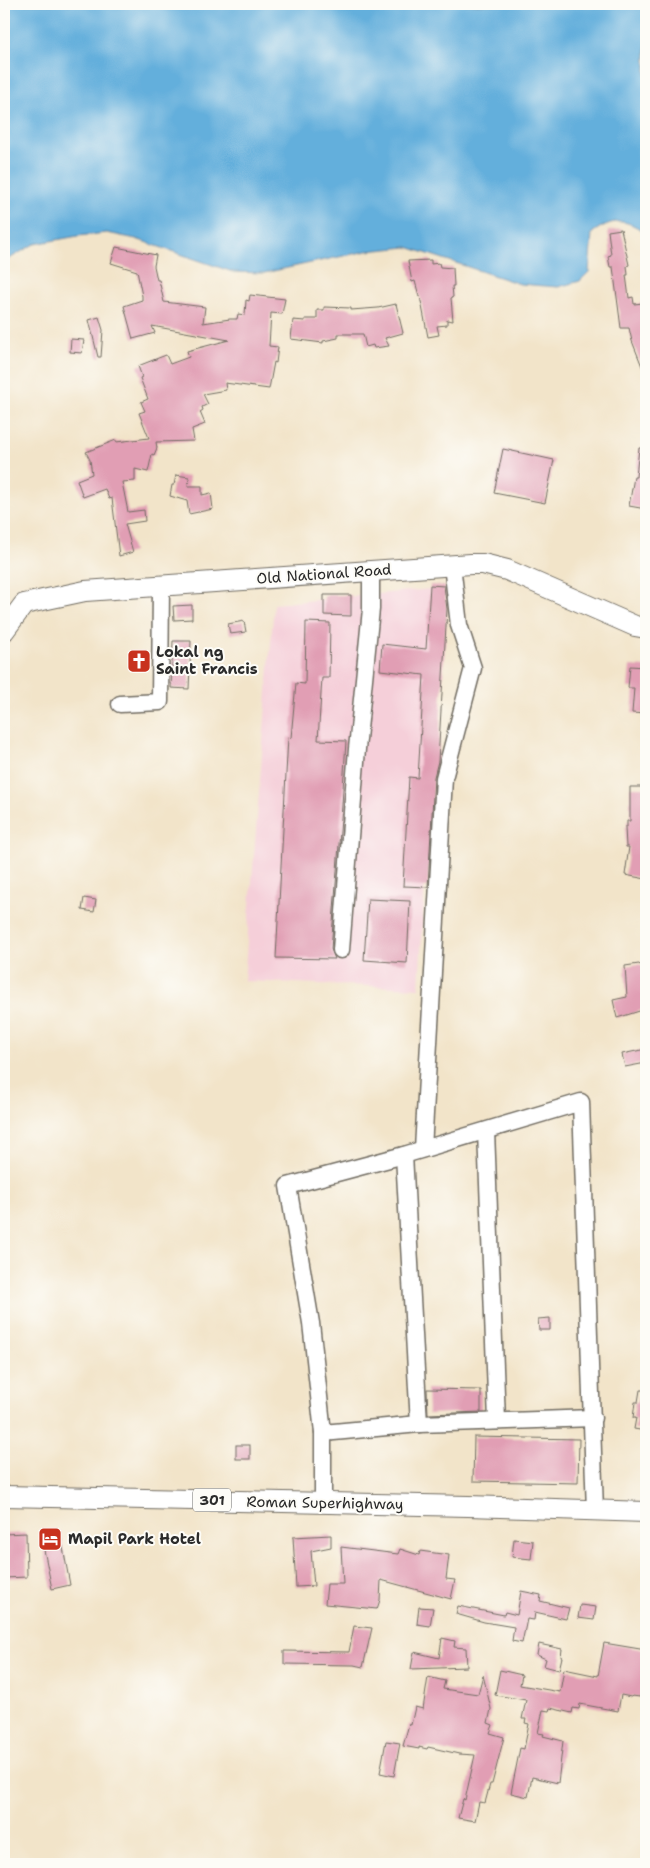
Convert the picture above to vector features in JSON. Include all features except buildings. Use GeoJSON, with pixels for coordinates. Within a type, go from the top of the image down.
{"type":"FeatureCollection","features":[{"type":"Feature","properties":{"kind":"main road","name":"Old National Road"},"geometry":{"type":"LineString","coordinates":[[4,631],[24,604],[85,591],[483,564],[495,566],[635,626],[646,628]]}},
{"type":"Feature","properties":{"kind":"main road","name":"Roman Superhighway"},"geometry":{"type":"LineString","coordinates":[[4,1496],[468,1506],[595,1512],[646,1512]]}},
{"type":"Feature","properties":{"kind":"street"},"geometry":{"type":"LineString","coordinates":[[423,1150],[444,778],[473,668],[459,625],[452,565]]}},
{"type":"Feature","properties":{"kind":"street"},"geometry":{"type":"LineString","coordinates":[[341,950],[357,749],[371,609],[371,571]]}},
{"type":"Feature","properties":{"kind":"street"},"geometry":{"type":"LineString","coordinates":[[120,704],[160,702],[161,586]]}},
{"type":"Feature","properties":{"kind":"street"},"geometry":{"type":"LineString","coordinates":[[323,1503],[323,1433],[311,1323],[288,1186],[423,1150],[581,1102],[595,1512]]}},
{"type":"Feature","properties":{"kind":"street"},"geometry":{"type":"LineString","coordinates":[[486,1131],[497,1421]]}},
{"type":"Feature","properties":{"kind":"street"},"geometry":{"type":"LineString","coordinates":[[404,1155],[419,1424]]}},
{"type":"Feature","properties":{"kind":"street"},"geometry":{"type":"LineString","coordinates":[[323,1433],[419,1424],[592,1418]]}},
{"type":"Feature","properties":{"kind":"shaded area"},"geometry":{"type":"Polygon","coordinates":[[[441,588],[419,988],[244,981],[274,604],[441,588]]]}},
{"type":"Feature","properties":{"kind":"water"},"geometry":{"type":"Polygon","coordinates":[[[4,4],[646,4],[646,233],[625,222],[613,222],[599,228],[592,233],[589,272],[580,281],[558,287],[520,284],[407,247],[367,251],[264,273],[233,272],[136,239],[107,233],[34,244],[4,262],[4,4]]]}},
{"type":"Feature","properties":{"kind":"place","name":"Lokal ng Saint Francis"},"geometry":{"type":"Point","coordinates":[139,661]}},
{"type":"Feature","properties":{"kind":"place","name":"Mapil Park Hotel"},"geometry":{"type":"Point","coordinates":[50,1539]}}]}
